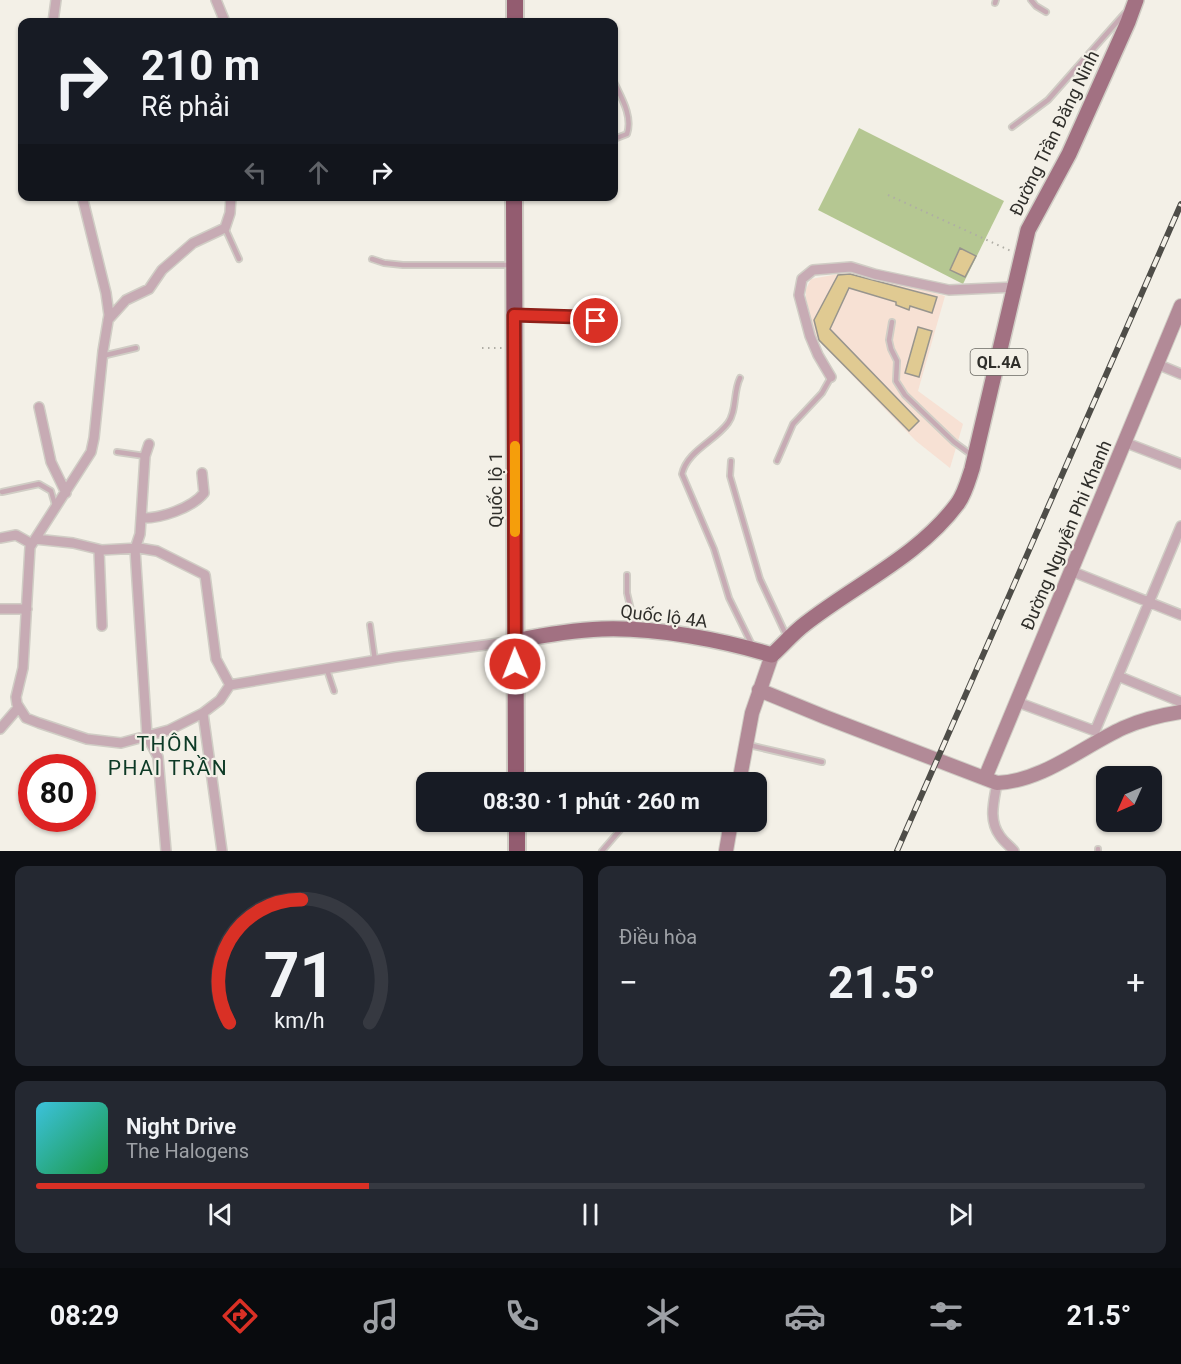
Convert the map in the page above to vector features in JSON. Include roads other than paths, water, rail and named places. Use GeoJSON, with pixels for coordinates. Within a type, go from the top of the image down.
{"type":"FeatureCollection","features":[{"type":"Feature","properties":{"kind":"highway"},"geometry":{"type":"LineString","coordinates":[[514,0],[514,18]]}},
{"type":"Feature","properties":{"kind":"highway","name":"Quốc lộ 1"},"geometry":{"type":"LineString","coordinates":[[514,201],[516,772]]}},
{"type":"Feature","properties":{"kind":"highway"},"geometry":{"type":"LineString","coordinates":[[517,832],[517,851]]}},
{"type":"Feature","properties":{"kind":"main road","name":"Đường Trần Đăng Ninh"},"geometry":{"type":"LineString","coordinates":[[772,655],[804,624],[922,541],[958,504],[965,492],[1024,257],[1028,230],[1073,143],[1128,22],[1135,1]]}},
{"type":"Feature","properties":{"kind":"main road","name":"Quốc lộ 4A"},"geometry":{"type":"LineString","coordinates":[[515,641],[563,632],[636,630],[732,644],[772,655]]}},
{"type":"Feature","properties":{"kind":"street"},"geometry":{"type":"LineString","coordinates":[[53,18],[56,0]]}},
{"type":"Feature","properties":{"kind":"street"},"geometry":{"type":"LineString","coordinates":[[216,0],[223,18]]}},
{"type":"Feature","properties":{"kind":"street"},"geometry":{"type":"LineString","coordinates":[[83,201],[106,293],[108,320],[91,452],[30,547],[23,668],[16,697],[18,708],[26,718],[87,739],[121,742],[169,730],[203,713],[220,700],[230,686],[375,661],[515,641]]}},
{"type":"Feature","properties":{"kind":"street"},"geometry":{"type":"LineString","coordinates":[[108,320],[126,300],[149,289],[162,270],[193,243],[225,228],[231,201]]}},
{"type":"Feature","properties":{"kind":"street"},"geometry":{"type":"LineString","coordinates":[[831,377],[814,346],[799,295],[802,279],[813,270],[851,267],[949,290],[1016,287]]}},
{"type":"Feature","properties":{"kind":"street","name":"Đường Nguyễn Phi Khanh"},"geometry":{"type":"LineString","coordinates":[[991,780],[1017,702],[1181,306]]}},
{"type":"Feature","properties":{"kind":"street"},"geometry":{"type":"LineString","coordinates":[[1157,364],[1181,374]]}},
{"type":"Feature","properties":{"kind":"street"},"geometry":{"type":"LineString","coordinates":[[39,406],[51,462],[66,494]]}},
{"type":"Feature","properties":{"kind":"street"},"geometry":{"type":"LineString","coordinates":[[1124,442],[1181,464]]}},
{"type":"Feature","properties":{"kind":"street"},"geometry":{"type":"LineString","coordinates":[[150,444],[145,456],[140,534],[135,549],[147,736],[158,757],[166,851]]}},
{"type":"Feature","properties":{"kind":"street"},"geometry":{"type":"LineString","coordinates":[[141,518],[150,519],[160,516],[185,507],[200,497],[204,493],[202,473]]}},
{"type":"Feature","properties":{"kind":"street"},"geometry":{"type":"LineString","coordinates":[[1017,702],[1095,730],[1181,526]]}},
{"type":"Feature","properties":{"kind":"street"},"geometry":{"type":"LineString","coordinates":[[0,538],[16,535],[34,542],[73,543],[99,550],[157,551],[205,575],[216,659],[230,686]]}},
{"type":"Feature","properties":{"kind":"street"},"geometry":{"type":"LineString","coordinates":[[99,550],[102,626]]}},
{"type":"Feature","properties":{"kind":"street"},"geometry":{"type":"LineString","coordinates":[[1071,571],[1181,615]]}},
{"type":"Feature","properties":{"kind":"street"},"geometry":{"type":"LineString","coordinates":[[0,609],[27,609]]}},
{"type":"Feature","properties":{"kind":"street"},"geometry":{"type":"LineString","coordinates":[[741,772],[752,713],[772,655]]}},
{"type":"Feature","properties":{"kind":"street"},"geometry":{"type":"LineString","coordinates":[[1118,676],[1181,702]]}},
{"type":"Feature","properties":{"kind":"street"},"geometry":{"type":"LineString","coordinates":[[759,690],[991,780],[1023,779],[1124,728],[1164,714],[1181,712]]}},
{"type":"Feature","properties":{"kind":"street"},"geometry":{"type":"LineString","coordinates":[[0,729],[18,708]]}},
{"type":"Feature","properties":{"kind":"street"},"geometry":{"type":"LineString","coordinates":[[203,713],[222,851]]}},
{"type":"Feature","properties":{"kind":"street"},"geometry":{"type":"LineString","coordinates":[[991,780],[992,808],[998,833],[1014,851]]}},
{"type":"Feature","properties":{"kind":"street"},"geometry":{"type":"LineString","coordinates":[[726,851],[729,832]]}},
{"type":"Feature","properties":{"kind":"lane"},"geometry":{"type":"LineString","coordinates":[[1031,0],[1046,12]]}},
{"type":"Feature","properties":{"kind":"lane"},"geometry":{"type":"LineString","coordinates":[[1012,127],[1048,100],[1135,1]]}},
{"type":"Feature","properties":{"kind":"lane"},"geometry":{"type":"LineString","coordinates":[[618,90],[624,102],[629,126],[627,134],[618,137]]}},
{"type":"Feature","properties":{"kind":"lane"},"geometry":{"type":"LineString","coordinates":[[225,228],[239,259]]}},
{"type":"Feature","properties":{"kind":"lane"},"geometry":{"type":"LineString","coordinates":[[372,259],[403,265],[514,265]]}},
{"type":"Feature","properties":{"kind":"lane"},"geometry":{"type":"LineString","coordinates":[[514,315],[580,317],[596,321]]}},
{"type":"Feature","properties":{"kind":"lane"},"geometry":{"type":"LineString","coordinates":[[892,322],[889,339],[897,361],[896,381],[905,395],[954,442],[975,458]]}},
{"type":"Feature","properties":{"kind":"lane"},"geometry":{"type":"LineString","coordinates":[[102,356],[136,348]]}},
{"type":"Feature","properties":{"kind":"lane"},"geometry":{"type":"LineString","coordinates":[[777,461],[793,424],[822,393],[831,377]]}},
{"type":"Feature","properties":{"kind":"lane"},"geometry":{"type":"LineString","coordinates":[[740,378],[730,420],[692,457],[684,467],[682,474],[714,549],[729,598],[754,650]]}},
{"type":"Feature","properties":{"kind":"lane"},"geometry":{"type":"LineString","coordinates":[[117,452],[145,456]]}},
{"type":"Feature","properties":{"kind":"lane"},"geometry":{"type":"LineString","coordinates":[[731,461],[730,476],[760,579],[789,639]]}},
{"type":"Feature","properties":{"kind":"lane"},"geometry":{"type":"LineString","coordinates":[[2,492],[39,484],[51,491],[56,508]]}},
{"type":"Feature","properties":{"kind":"lane"},"geometry":{"type":"LineString","coordinates":[[627,575],[627,593],[636,630]]}},
{"type":"Feature","properties":{"kind":"lane"},"geometry":{"type":"LineString","coordinates":[[370,625],[375,661]]}},
{"type":"Feature","properties":{"kind":"lane"},"geometry":{"type":"LineString","coordinates":[[327,670],[334,691]]}},
{"type":"Feature","properties":{"kind":"lane"},"geometry":{"type":"LineString","coordinates":[[746,744],[822,762]]}},
{"type":"Feature","properties":{"kind":"lane"},"geometry":{"type":"LineString","coordinates":[[602,851],[618,832]]}},
{"type":"Feature","properties":{"kind":"railway"},"geometry":{"type":"LineString","coordinates":[[897,851],[1181,204]]}},
{"type":"Feature","properties":{"kind":"district","name":"THÔN PHAI TRẦN"},"geometry":{"type":"Point","coordinates":[168,756]}}]}
